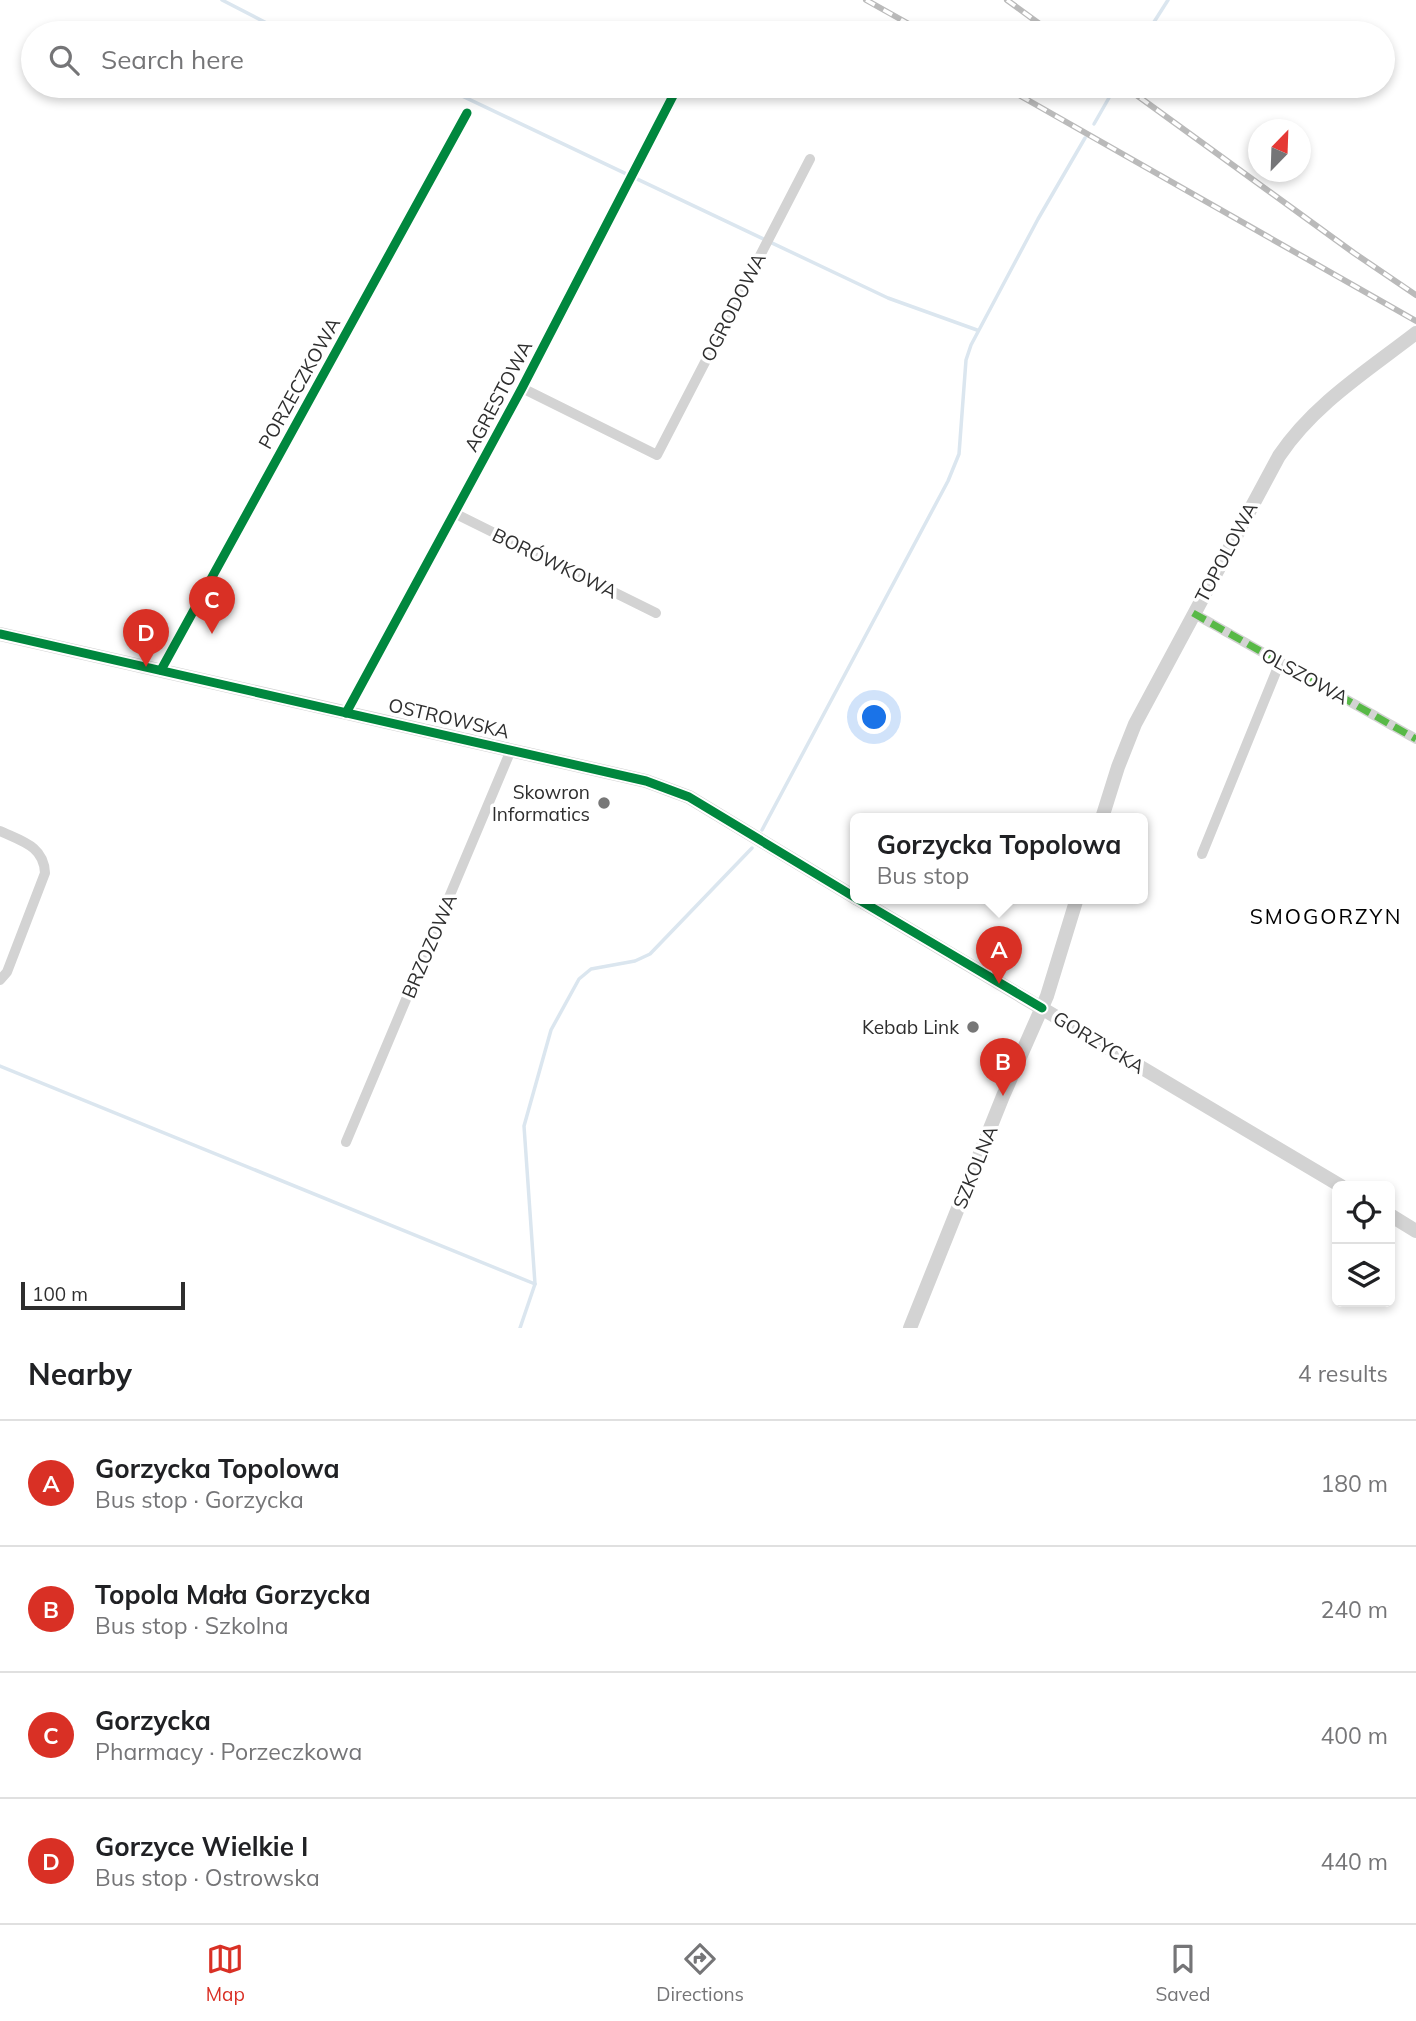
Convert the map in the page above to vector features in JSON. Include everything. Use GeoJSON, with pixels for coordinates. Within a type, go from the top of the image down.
{"type":"FeatureCollection","features":[{"type":"Feature","properties":{"kind":"street","name":"AGRESTOWA"},"geometry":{"type":"LineString","coordinates":[[346,713],[522,388],[672,98]]}},
{"type":"Feature","properties":{"kind":"street","name":"PORZECZKOWA"},"geometry":{"type":"LineString","coordinates":[[161,670],[467,113]]}},
{"type":"Feature","properties":{"kind":"street","name":"OGRODOWA"},"geometry":{"type":"LineString","coordinates":[[522,388],[657,456],[810,159]]}},
{"type":"Feature","properties":{"kind":"street","name":"TOPOLOWA"},"geometry":{"type":"LineString","coordinates":[[1104,813],[1135,724],[1285,447],[1324,404],[1416,333]]}},
{"type":"Feature","properties":{"kind":"street","name":"BORÓWKOWA"},"geometry":{"type":"LineString","coordinates":[[454,513],[656,613]]}},
{"type":"Feature","properties":{"kind":"street","name":"OLSZOWA"},"geometry":{"type":"LineString","coordinates":[[1193,613],[1416,739]]}},
{"type":"Feature","properties":{"kind":"street","name":"OSTROWSKA"},"geometry":{"type":"LineString","coordinates":[[0,634],[660,785],[689,797],[756,838]]}},
{"type":"Feature","properties":{"kind":"street"},"geometry":{"type":"LineString","coordinates":[[1202,854],[1280,662]]}},
{"type":"Feature","properties":{"kind":"street","name":"BRZOZOWA"},"geometry":{"type":"LineString","coordinates":[[346,1142],[512,750]]}},
{"type":"Feature","properties":{"kind":"street"},"geometry":{"type":"LineString","coordinates":[[0,831],[27,844],[41,855],[45,873],[7,972],[0,980]]}},
{"type":"Feature","properties":{"kind":"street","name":"GORZYCKA"},"geometry":{"type":"LineString","coordinates":[[756,838],[850,894]]}},
{"type":"Feature","properties":{"kind":"street","name":"GORZYCKA"},"geometry":{"type":"LineString","coordinates":[[866,904],[1333,1181]]}},
{"type":"Feature","properties":{"kind":"street"},"geometry":{"type":"LineString","coordinates":[[1042,1008],[1075,904]]}},
{"type":"Feature","properties":{"kind":"street","name":"SZKOLNA"},"geometry":{"type":"LineString","coordinates":[[910,1328],[1008,1084],[1042,1008]]}},
{"type":"Feature","properties":{"kind":"street"},"geometry":{"type":"LineString","coordinates":[[1395,1218],[1416,1231]]}},
{"type":"Feature","properties":{"kind":"waterway"},"geometry":{"type":"LineString","coordinates":[[222,0],[263,21]]}},
{"type":"Feature","properties":{"kind":"waterway"},"geometry":{"type":"LineString","coordinates":[[1155,21],[1168,0]]}},
{"type":"Feature","properties":{"kind":"waterway"},"geometry":{"type":"LineString","coordinates":[[466,98],[888,298],[977,330]]}},
{"type":"Feature","properties":{"kind":"waterway"},"geometry":{"type":"LineString","coordinates":[[1094,124],[1109,98]]}},
{"type":"Feature","properties":{"kind":"waterway"},"geometry":{"type":"LineString","coordinates":[[762,830],[948,481],[959,454],[966,360],[971,345],[1085,138]]}},
{"type":"Feature","properties":{"kind":"waterway"},"geometry":{"type":"LineString","coordinates":[[520,1328],[535,1284],[524,1126],[551,1030],[579,979],[591,969],[635,961],[650,954],[752,848]]}},
{"type":"Feature","properties":{"kind":"waterway"},"geometry":{"type":"LineString","coordinates":[[0,1066],[535,1284]]}},
{"type":"Feature","properties":{"kind":"railway"},"geometry":{"type":"LineString","coordinates":[[866,0],[904,21]]}},
{"type":"Feature","properties":{"kind":"railway"},"geometry":{"type":"LineString","coordinates":[[1007,0],[1036,21]]}},
{"type":"Feature","properties":{"kind":"railway"},"geometry":{"type":"LineString","coordinates":[[1024,98],[1416,321]]}},
{"type":"Feature","properties":{"kind":"railway"},"geometry":{"type":"LineString","coordinates":[[1141,98],[1416,295]]}},
{"type":"Feature","properties":{"kind":"marked path"},"geometry":{"type":"LineString","coordinates":[[1193,613],[1416,739]]}},
{"type":"Feature","properties":{"kind":"cycle path"},"geometry":{"type":"LineString","coordinates":[[346,713],[522,388],[672,98]]}},
{"type":"Feature","properties":{"kind":"cycle path"},"geometry":{"type":"LineString","coordinates":[[161,670],[467,113]]}},
{"type":"Feature","properties":{"kind":"cycle path"},"geometry":{"type":"LineString","coordinates":[[0,634],[646,781],[689,797],[850,894]]}},
{"type":"Feature","properties":{"kind":"cycle path"},"geometry":{"type":"LineString","coordinates":[[866,904],[1042,1008]]}},
{"type":"Feature","properties":{"kind":"place","name":"Gorzycka"},"geometry":{"type":"Point","coordinates":[212,634]}},
{"type":"Feature","properties":{"kind":"place","name":"Gorzyce Wielkie I"},"geometry":{"type":"Point","coordinates":[146,667]}},
{"type":"Feature","properties":{"kind":"place","name":"Skowron Informatics"},"geometry":{"type":"Point","coordinates":[604,803]}},
{"type":"Feature","properties":{"kind":"place","name":"Gorzycka Topolowa"},"geometry":{"type":"Point","coordinates":[999,984]}},
{"type":"Feature","properties":{"kind":"place","name":"Kebab Link"},"geometry":{"type":"Point","coordinates":[973,1027]}},
{"type":"Feature","properties":{"kind":"place","name":"Topola Mała Gorzycka"},"geometry":{"type":"Point","coordinates":[1003,1096]}},
{"type":"Feature","properties":{"kind":"district","name":"SMOGORZYN"},"geometry":{"type":"Point","coordinates":[1326,916]}}]}
